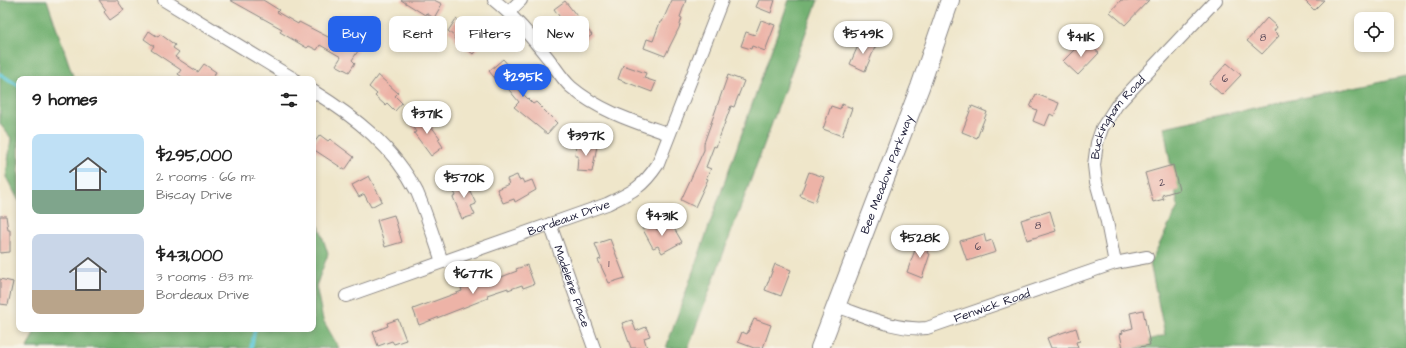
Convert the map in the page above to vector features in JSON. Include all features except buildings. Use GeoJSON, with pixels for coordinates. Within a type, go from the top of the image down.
{"type":"FeatureCollection","features":[{"type":"Feature","properties":{"kind":"street"},"geometry":{"type":"LineString","coordinates":[[164,0],[289,76]]}},
{"type":"Feature","properties":{"kind":"street"},"geometry":{"type":"LineString","coordinates":[[494,0],[509,12],[575,90],[590,101],[616,115],[670,134]]}},
{"type":"Feature","properties":{"kind":"street"},"geometry":{"type":"LineString","coordinates":[[509,12],[521,0]]}},
{"type":"Feature","properties":{"kind":"street","name":"Bordeaux Drive"},"geometry":{"type":"LineString","coordinates":[[346,296],[607,204],[635,191],[647,181],[658,164],[722,0]]}},
{"type":"Feature","properties":{"kind":"street","name":"Bee Meadow Parkway"},"geometry":{"type":"LineString","coordinates":[[820,348],[920,87],[950,0]]}},
{"type":"Feature","properties":{"kind":"street","name":"Buckingham Road"},"geometry":{"type":"LineString","coordinates":[[1115,263],[1094,170],[1094,157],[1102,128],[1117,105],[1216,0]]}},
{"type":"Feature","properties":{"kind":"street"},"geometry":{"type":"LineString","coordinates":[[316,93],[365,127],[401,166],[419,198],[442,262]]}},
{"type":"Feature","properties":{"kind":"street","name":"Madeleine Place"},"geometry":{"type":"LineString","coordinates":[[550,224],[594,348]]}},
{"type":"Feature","properties":{"kind":"street","name":"Fenwick Road"},"geometry":{"type":"LineString","coordinates":[[836,306],[899,327],[914,329],[927,328],[1115,263],[1147,257]]}},
{"type":"Feature","properties":{"kind":"green space"},"geometry":{"type":"Polygon","coordinates":[[[0,0],[47,0],[73,76],[16,76],[16,195],[6,177],[11,138],[0,124],[0,0]]]}},
{"type":"Feature","properties":{"kind":"green space"},"geometry":{"type":"Polygon","coordinates":[[[789,0],[818,0],[688,348],[666,348],[789,0]]]}},
{"type":"Feature","properties":{"kind":"green space"},"geometry":{"type":"Polygon","coordinates":[[[1406,76],[1406,348],[1121,348],[1165,335],[1150,263],[1178,207],[1164,127],[1406,76]]]}},
{"type":"Feature","properties":{"kind":"green space"},"geometry":{"type":"Polygon","coordinates":[[[316,224],[319,226],[328,254],[316,286],[316,224]]]}},
{"type":"Feature","properties":{"kind":"green space"},"geometry":{"type":"Polygon","coordinates":[[[316,286],[323,320],[339,348],[27,348],[35,332],[316,332],[316,286]]]}},
{"type":"Feature","properties":{"kind":"waterway"},"geometry":{"type":"LineString","coordinates":[[0,74],[16,84]]}},
{"type":"Feature","properties":{"kind":"waterway"},"geometry":{"type":"LineString","coordinates":[[251,348],[254,332]]}}]}
